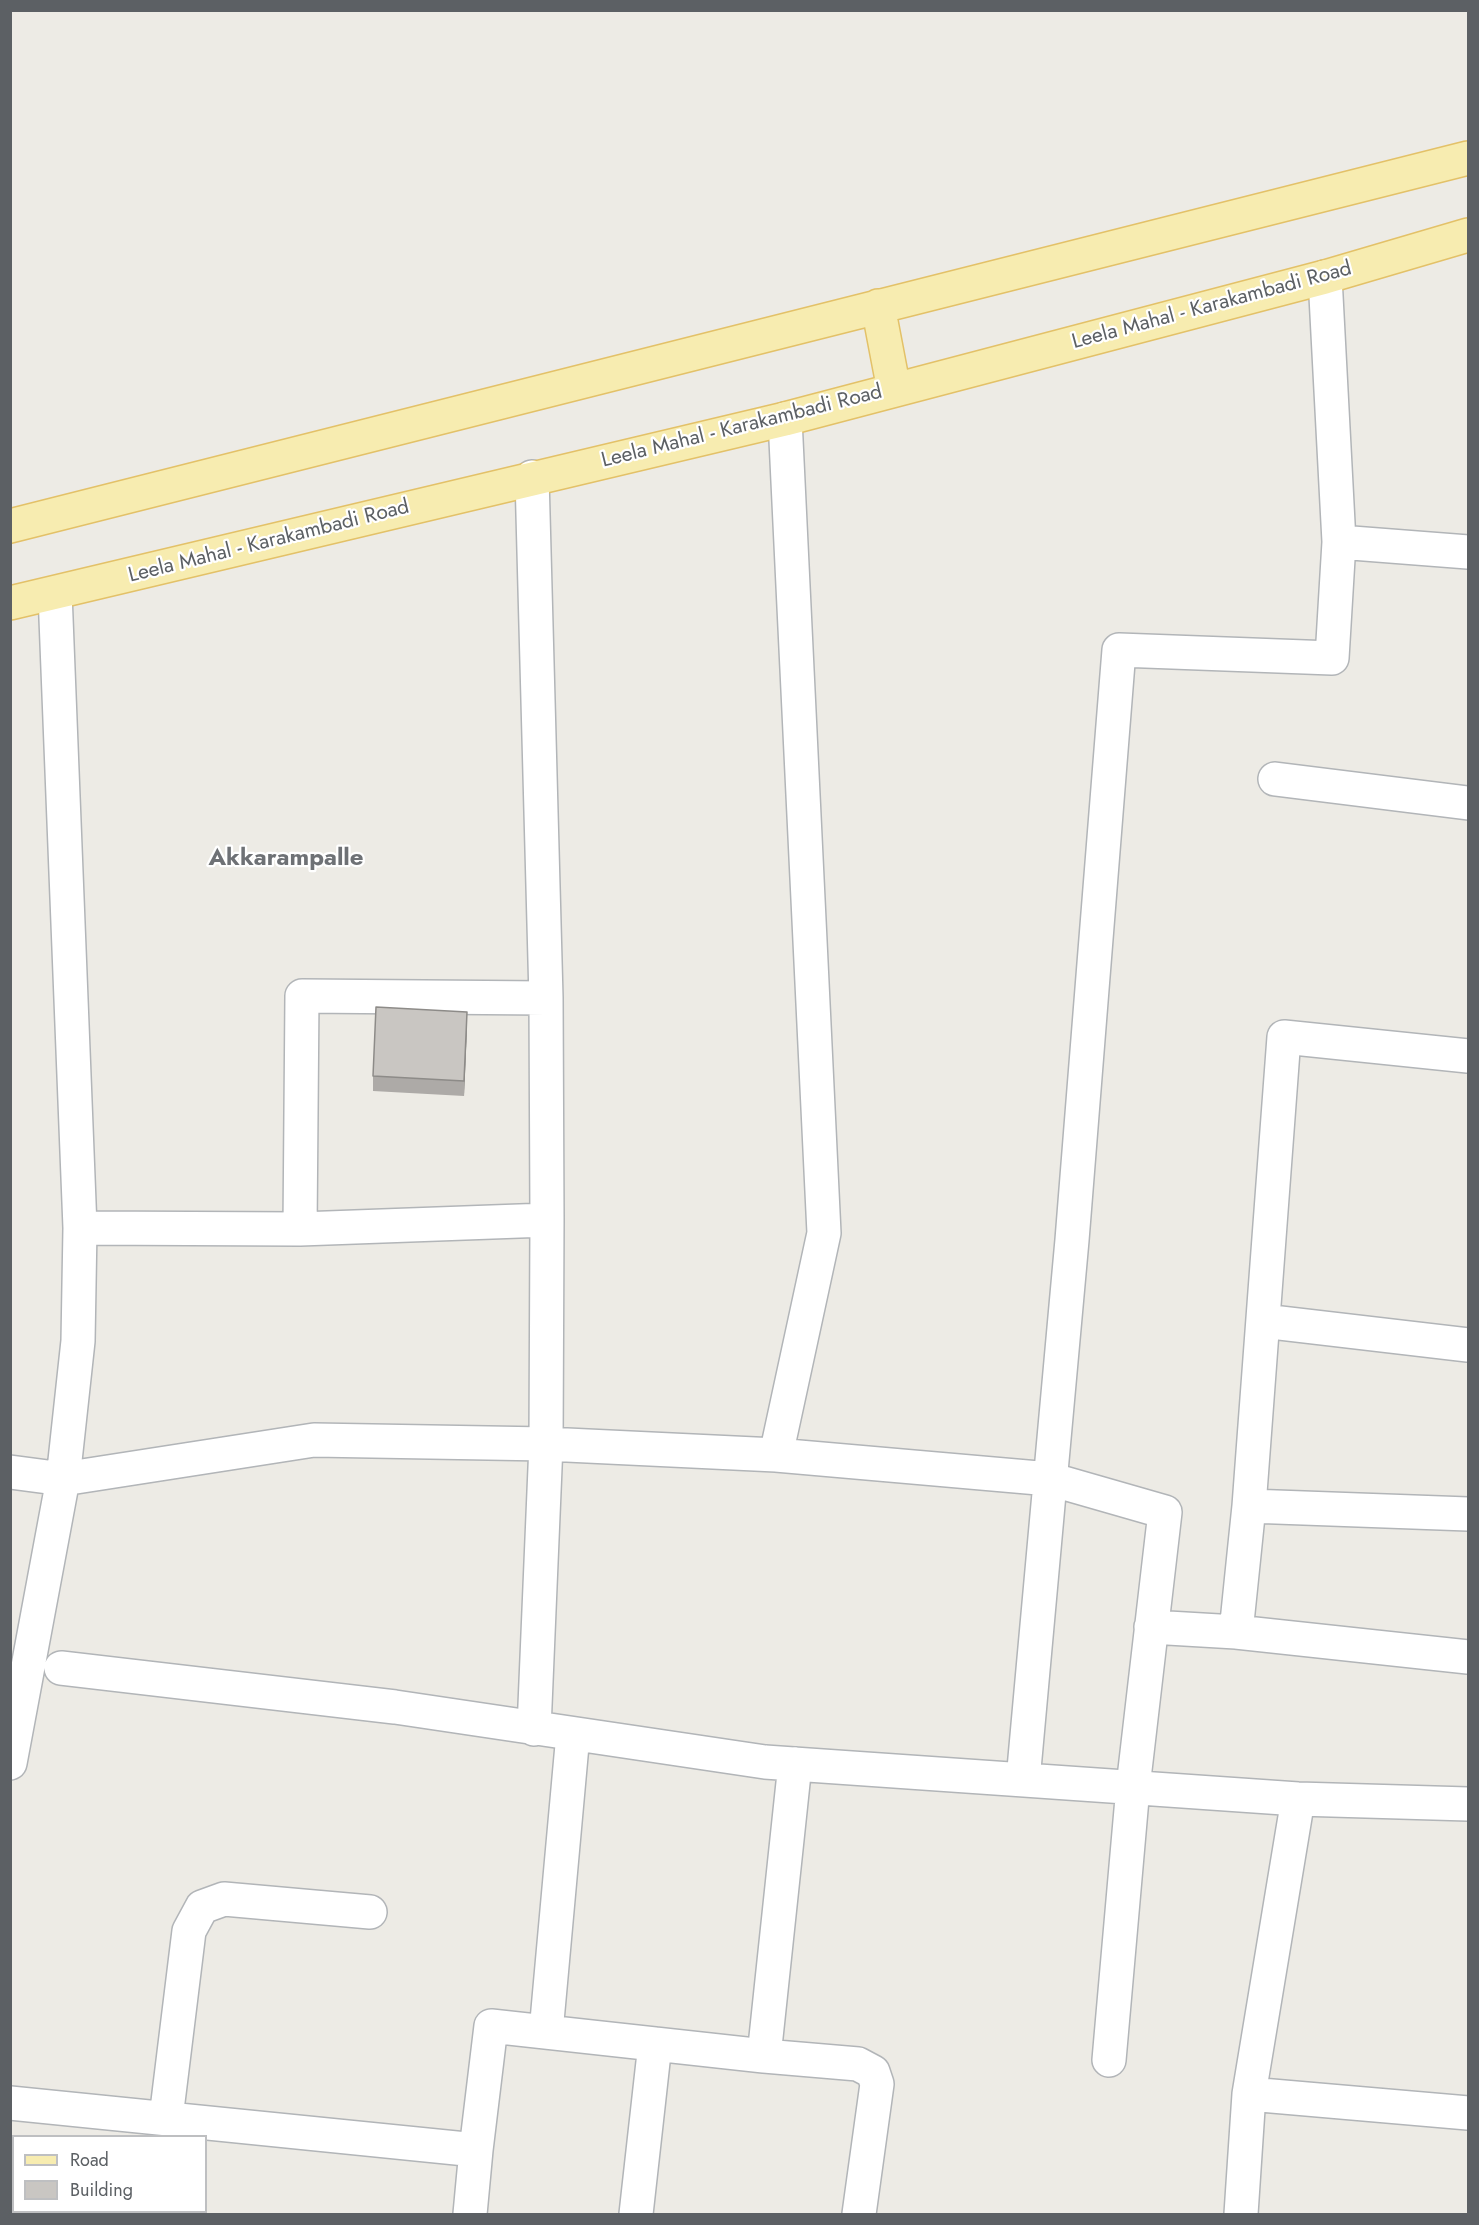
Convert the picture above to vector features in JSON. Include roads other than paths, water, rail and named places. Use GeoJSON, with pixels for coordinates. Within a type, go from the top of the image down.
{"type":"FeatureCollection","features":[{"type":"Feature","properties":{"kind":"main road"},"geometry":{"type":"LineString","coordinates":[[10,526],[1468,158]]}},
{"type":"Feature","properties":{"kind":"main road","name":"Leela Mahal - Karakambadi Road"},"geometry":{"type":"LineString","coordinates":[[10,603],[785,418],[1325,277],[1468,235]]}},
{"type":"Feature","properties":{"kind":"main road"},"geometry":{"type":"LineString","coordinates":[[878,306],[894,390]]}},
{"type":"Feature","properties":{"kind":"street"},"geometry":{"type":"LineString","coordinates":[[1023,1780],[1073,1228],[1119,650],[1332,658],[1339,542],[1325,277]]}},
{"type":"Feature","properties":{"kind":"street"},"geometry":{"type":"LineString","coordinates":[[776,1455],[824,1233],[785,418]]}},
{"type":"Feature","properties":{"kind":"street"},"geometry":{"type":"LineString","coordinates":[[532,477],[546,998],[547,1220],[546,1444],[534,1729]]}},
{"type":"Feature","properties":{"kind":"street"},"geometry":{"type":"LineString","coordinates":[[1339,542],[1468,552]]}},
{"type":"Feature","properties":{"kind":"street"},"geometry":{"type":"LineString","coordinates":[[10,1763],[63,1479],[78,1341],[80,1228],[55,593]]}},
{"type":"Feature","properties":{"kind":"street"},"geometry":{"type":"LineString","coordinates":[[1275,779],[1468,803]]}},
{"type":"Feature","properties":{"kind":"street"},"geometry":{"type":"LineString","coordinates":[[300,1229],[302,996],[546,998]]}},
{"type":"Feature","properties":{"kind":"street"},"geometry":{"type":"LineString","coordinates":[[1236,1632],[1249,1506],[1284,1037],[1468,1056]]}},
{"type":"Feature","properties":{"kind":"street"},"geometry":{"type":"LineString","coordinates":[[80,1228],[300,1229],[547,1220]]}},
{"type":"Feature","properties":{"kind":"street"},"geometry":{"type":"LineString","coordinates":[[1263,1321],[1468,1345]]}},
{"type":"Feature","properties":{"kind":"street"},"geometry":{"type":"LineString","coordinates":[[10,1472],[63,1479],[314,1440],[546,1444],[776,1455],[1050,1479],[1165,1512],[1133,1787],[1109,2060]]}},
{"type":"Feature","properties":{"kind":"street"},"geometry":{"type":"LineString","coordinates":[[1249,1506],[1468,1514]]}},
{"type":"Feature","properties":{"kind":"street"},"geometry":{"type":"LineString","coordinates":[[1151,1627],[1236,1632],[1468,1657]]}},
{"type":"Feature","properties":{"kind":"street"},"geometry":{"type":"LineString","coordinates":[[61,1668],[395,1707],[534,1729],[795,1764],[1298,1799],[1468,1804]]}},
{"type":"Feature","properties":{"kind":"street"},"geometry":{"type":"LineString","coordinates":[[546,2032],[573,1734]]}},
{"type":"Feature","properties":{"kind":"street"},"geometry":{"type":"LineString","coordinates":[[764,2056],[795,1764]]}},
{"type":"Feature","properties":{"kind":"street"},"geometry":{"type":"LineString","coordinates":[[1241,2214],[1249,2094],[1298,1799]]}},
{"type":"Feature","properties":{"kind":"street"},"geometry":{"type":"LineString","coordinates":[[166,2118],[189,1931],[202,1907],[224,1899],[370,1912]]}},
{"type":"Feature","properties":{"kind":"street"},"geometry":{"type":"LineString","coordinates":[[470,2214],[491,2026],[858,2064],[873,2072],[876,2084],[859,2214]]}},
{"type":"Feature","properties":{"kind":"street"},"geometry":{"type":"LineString","coordinates":[[636,2214],[655,2044]]}},
{"type":"Feature","properties":{"kind":"street"},"geometry":{"type":"LineString","coordinates":[[1249,2094],[1468,2113]]}},
{"type":"Feature","properties":{"kind":"street"},"geometry":{"type":"LineString","coordinates":[[10,2103],[476,2150]]}},
{"type":"Feature","properties":{"kind":"district","name":"Akkarampalle"},"geometry":{"type":"Point","coordinates":[286,859]}}]}
